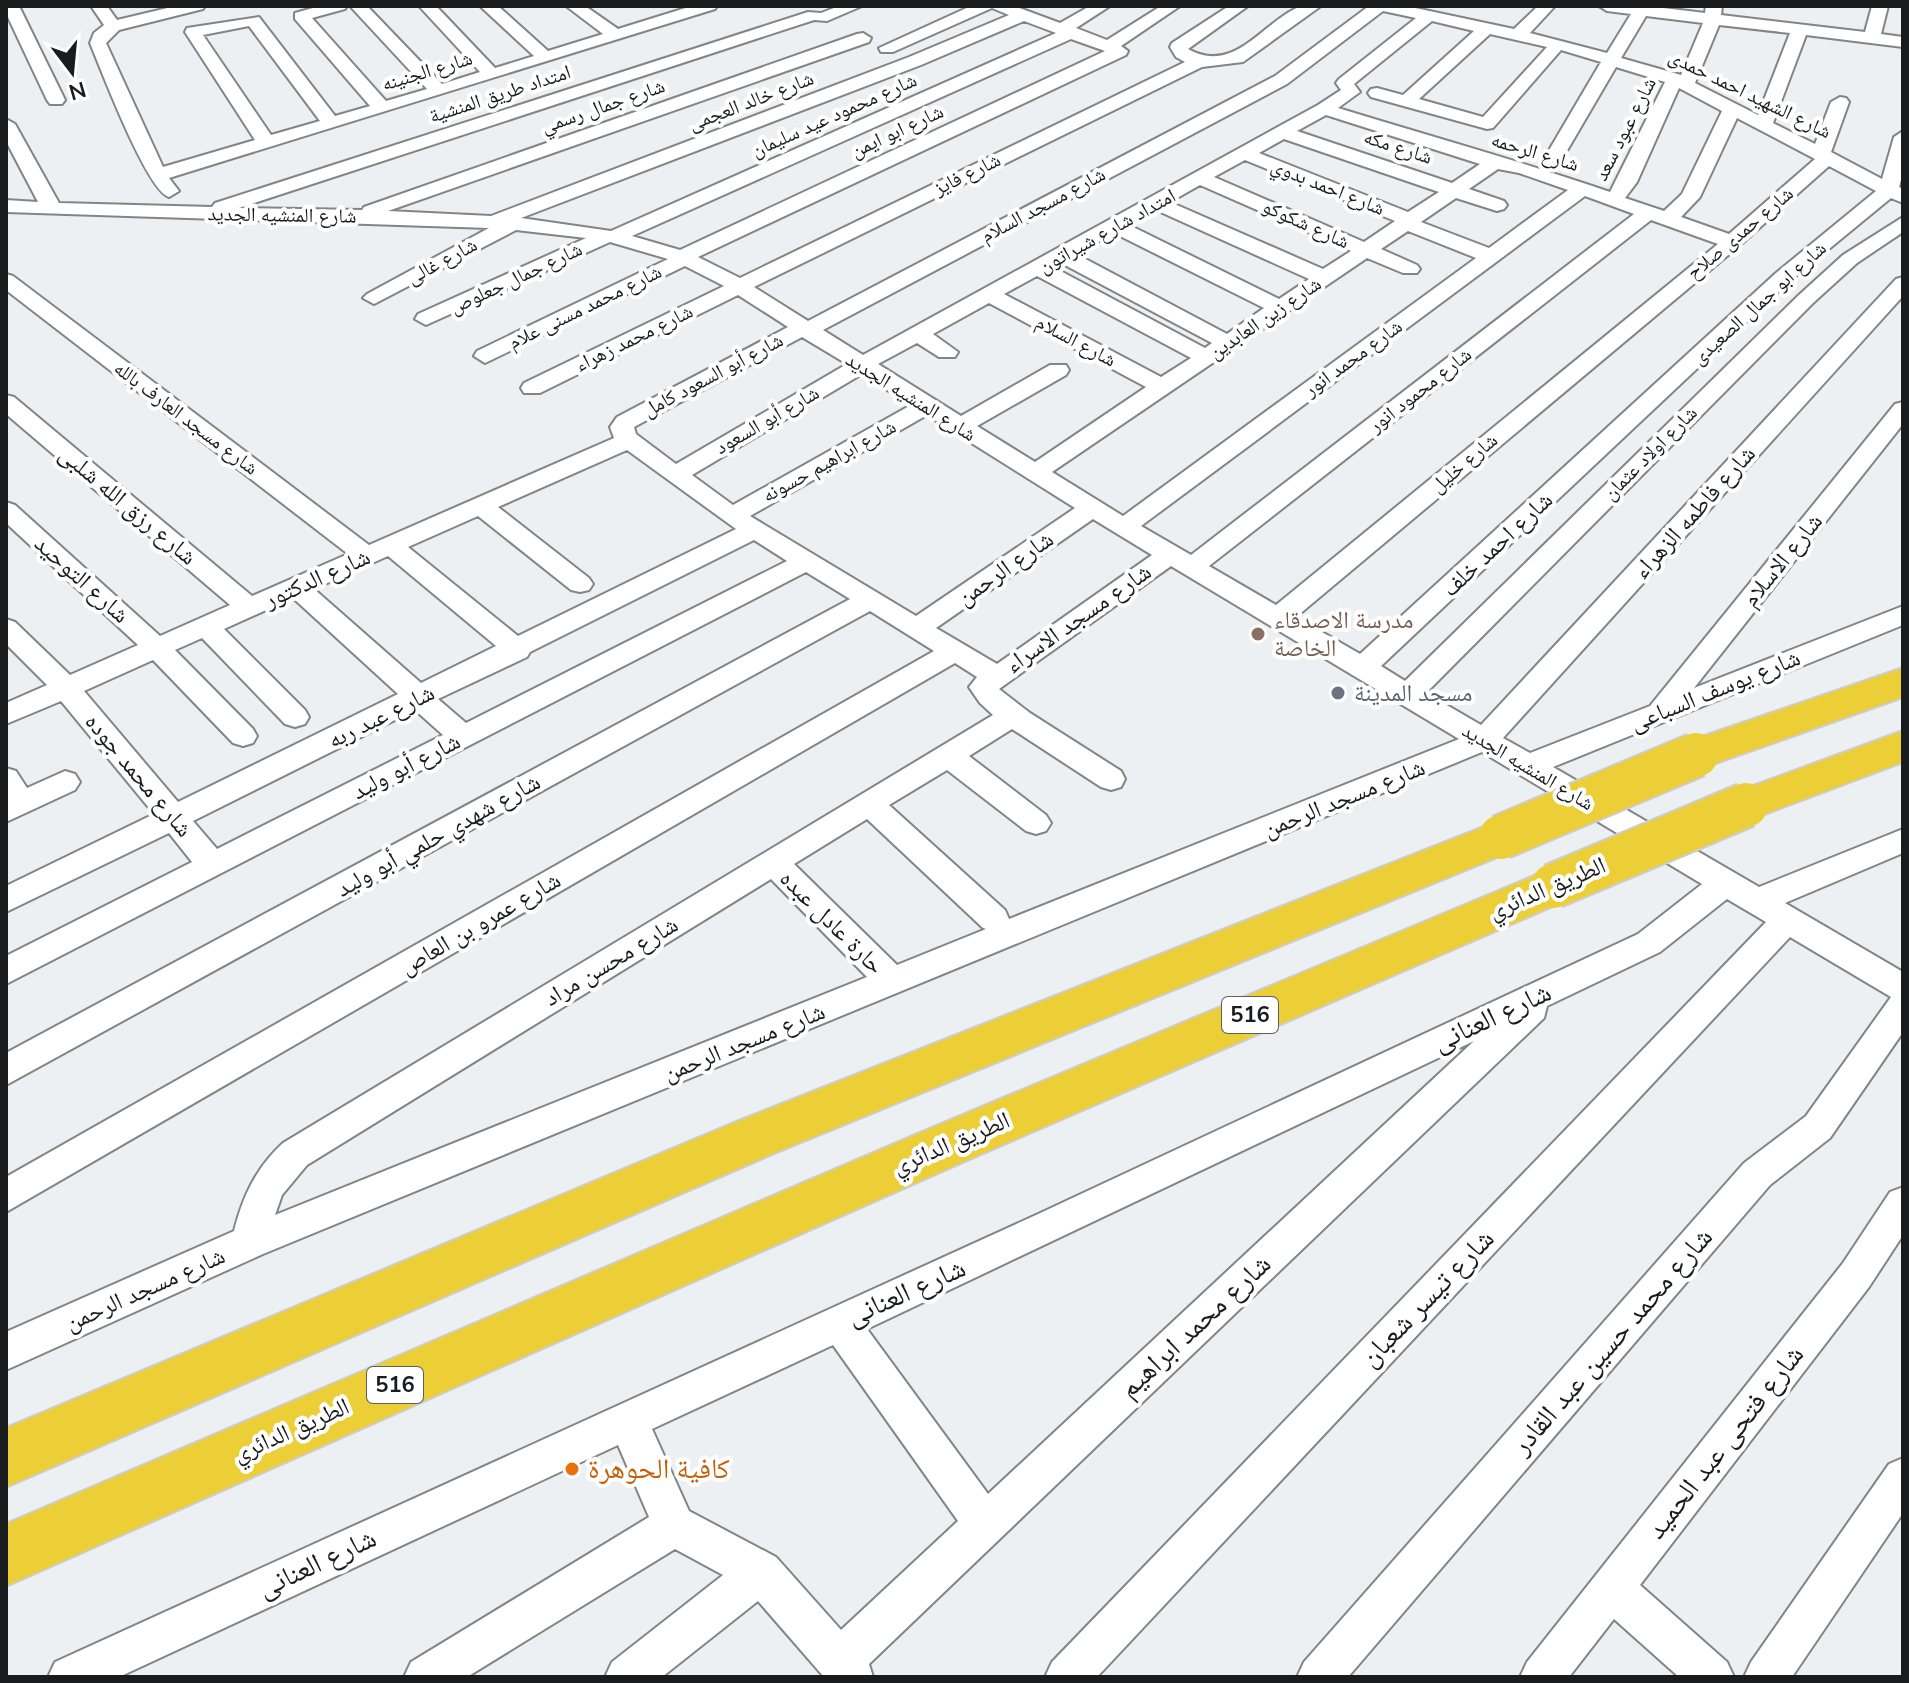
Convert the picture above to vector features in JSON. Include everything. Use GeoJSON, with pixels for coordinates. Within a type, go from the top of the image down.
{"type":"FeatureCollection","features":[{"type":"Feature","properties":{"kind":"highway"},"geometry":{"type":"LineString","coordinates":[[6,1458],[754,1138],[1501,837],[1696,755],[1903,682]]}},
{"type":"Feature","properties":{"kind":"highway","name":"الطريق الدائري"},"geometry":{"type":"LineString","coordinates":[[6,1555],[784,1215],[1553,886],[1746,805],[1903,746]]}},
{"type":"Feature","properties":{"kind":"street"},"geometry":{"type":"LineString","coordinates":[[11,6],[56,100]]}},
{"type":"Feature","properties":{"kind":"street"},"geometry":{"type":"LineString","coordinates":[[99,6],[113,26]]}},
{"type":"Feature","properties":{"kind":"street"},"geometry":{"type":"LineString","coordinates":[[194,214],[157,175],[98,43],[100,37],[113,26],[197,6]]}},
{"type":"Feature","properties":{"kind":"street"},"geometry":{"type":"LineString","coordinates":[[339,6],[301,16],[382,108]]}},
{"type":"Feature","properties":{"kind":"street"},"geometry":{"type":"LineString","coordinates":[[358,6],[439,91]]}},
{"type":"Feature","properties":{"kind":"street"},"geometry":{"type":"LineString","coordinates":[[427,6],[491,74]]}},
{"type":"Feature","properties":{"kind":"street"},"geometry":{"type":"LineString","coordinates":[[488,6],[545,57]]}},
{"type":"Feature","properties":{"kind":"street"},"geometry":{"type":"LineString","coordinates":[[574,6],[615,35]]}},
{"type":"Feature","properties":{"kind":"street"},"geometry":{"type":"LineString","coordinates":[[652,6],[671,17]]}},
{"type":"Feature","properties":{"kind":"street","name":"شارع الجنينه"},"geometry":{"type":"LineString","coordinates":[[157,175],[709,6]]}},
{"type":"Feature","properties":{"kind":"street"},"geometry":{"type":"LineString","coordinates":[[794,6],[915,61]]}},
{"type":"Feature","properties":{"kind":"street","name":"امتداد طريق المنشية"},"geometry":{"type":"LineString","coordinates":[[194,214],[854,6]]}},
{"type":"Feature","properties":{"kind":"street"},"geometry":{"type":"LineString","coordinates":[[887,48],[985,6]]}},
{"type":"Feature","properties":{"kind":"street"},"geometry":{"type":"LineString","coordinates":[[999,6],[1109,46],[1172,6]]}},
{"type":"Feature","properties":{"kind":"street","name":"شارع محمود عيد سليمان"},"geometry":{"type":"LineString","coordinates":[[610,237],[1067,31],[1102,6]]}},
{"type":"Feature","properties":{"kind":"street"},"geometry":{"type":"LineString","coordinates":[[1198,62],[1178,47],[1240,6]]}},
{"type":"Feature","properties":{"kind":"street","name":"شارع فايز"},"geometry":{"type":"LineString","coordinates":[[736,287],[1198,62],[1237,58],[1313,6]]}},
{"type":"Feature","properties":{"kind":"street","name":"شارع الشهيد احمد حمدى"},"geometry":{"type":"LineString","coordinates":[[1382,6],[1418,11],[1454,22],[1558,44],[1584,45],[1613,59],[1681,81],[1896,194]]}},
{"type":"Feature","properties":{"kind":"street","name":"شارع مسجد السلام"},"geometry":{"type":"LineString","coordinates":[[804,329],[1281,80],[1382,6]]}},
{"type":"Feature","properties":{"kind":"street"},"geometry":{"type":"LineString","coordinates":[[1454,22],[1475,6]]}},
{"type":"Feature","properties":{"kind":"street"},"geometry":{"type":"LineString","coordinates":[[1518,35],[1547,6]]}},
{"type":"Feature","properties":{"kind":"street"},"geometry":{"type":"LineString","coordinates":[[1775,26],[1782,6]]}},
{"type":"Feature","properties":{"kind":"street"},"geometry":{"type":"LineString","coordinates":[[1872,37],[1880,6]]}},
{"type":"Feature","properties":{"kind":"street"},"geometry":{"type":"LineString","coordinates":[[1606,9],[1712,12],[1775,26],[1903,42]]}},
{"type":"Feature","properties":{"kind":"street"},"geometry":{"type":"LineString","coordinates":[[1554,157],[1641,10]]}},
{"type":"Feature","properties":{"kind":"street","name":"امتداد شارع شيراتون"},"geometry":{"type":"LineString","coordinates":[[861,365],[1285,133],[1351,92],[1345,83],[1418,11]]}},
{"type":"Feature","properties":{"kind":"street","name":"شارع عبود سعد"},"geometry":{"type":"LineString","coordinates":[[1614,200],[1627,182],[1711,26],[1712,12]]}},
{"type":"Feature","properties":{"kind":"street","name":"شارع خالد العجمى"},"geometry":{"type":"LineString","coordinates":[[500,224],[1024,15]]}},
{"type":"Feature","properties":{"kind":"street"},"geometry":{"type":"LineString","coordinates":[[266,142],[192,33],[243,20],[254,22],[331,123]]}},
{"type":"Feature","properties":{"kind":"street"},"geometry":{"type":"LineString","coordinates":[[1406,102],[1487,28]]}},
{"type":"Feature","properties":{"kind":"street"},"geometry":{"type":"LineString","coordinates":[[1764,123],[1800,29]]}},
{"type":"Feature","properties":{"kind":"street","name":"شارع جمال رسمي"},"geometry":{"type":"LineString","coordinates":[[357,216],[863,38]]}},
{"type":"Feature","properties":{"kind":"street"},"geometry":{"type":"LineString","coordinates":[[1377,93],[1487,124],[1558,44]]}},
{"type":"Feature","properties":{"kind":"street","name":"شارع ابو ايمن"},"geometry":{"type":"LineString","coordinates":[[684,257],[1120,51],[1109,46]]}},
{"type":"Feature","properties":{"kind":"street"},"geometry":{"type":"LineString","coordinates":[[1825,155],[1840,102]]}},
{"type":"Feature","properties":{"kind":"street","name":"شارع محمود انور"},"geometry":{"type":"LineString","coordinates":[[1181,561],[1694,190],[1733,107]]}},
{"type":"Feature","properties":{"kind":"street","name":"شارع الرحمه"},"geometry":{"type":"LineString","coordinates":[[1324,109],[1495,163],[1514,166],[1732,242]]}},
{"type":"Feature","properties":{"kind":"street"},"geometry":{"type":"LineString","coordinates":[[6,124],[52,209]]}},
{"type":"Feature","properties":{"kind":"street","name":"شارع مكه"},"geometry":{"type":"LineString","coordinates":[[1285,133],[1497,205]]}},
{"type":"Feature","properties":{"kind":"street"},"geometry":{"type":"LineString","coordinates":[[1896,194],[1903,137]]}},
{"type":"Feature","properties":{"kind":"street","name":"شارع احمد بدوي"},"geometry":{"type":"LineString","coordinates":[[1246,154],[1490,256]]}},
{"type":"Feature","properties":{"kind":"street","name":"شارع حمدى صلاح"},"geometry":{"type":"LineString","coordinates":[[1651,307],[1732,242],[1825,155]]}},
{"type":"Feature","properties":{"kind":"street","name":"شارع زين العابدين"},"geometry":{"type":"LineString","coordinates":[[1034,473],[1495,163]]}},
{"type":"Feature","properties":{"kind":"street","name":"شارع شكوكو"},"geometry":{"type":"LineString","coordinates":[[1202,179],[1410,269]]}},
{"type":"Feature","properties":{"kind":"street","name":"شارع محمد انور"},"geometry":{"type":"LineString","coordinates":[[1124,527],[1582,189]]}},
{"type":"Feature","properties":{"kind":"street","name":"شارع ابو جمال الصعيدى"},"geometry":{"type":"LineString","coordinates":[[1633,420],[1783,277],[1896,194]]}},
{"type":"Feature","properties":{"kind":"street"},"geometry":{"type":"LineString","coordinates":[[1157,203],[1325,278]]}},
{"type":"Feature","properties":{"kind":"street","name":"شارع المنشيه الجديد"},"geometry":{"type":"LineString","coordinates":[[6,206],[194,214],[357,216],[500,224],[610,237],[684,257],[1092,508],[1903,988]]}},
{"type":"Feature","properties":{"kind":"street","name":"شارع اولاد عثمان"},"geometry":{"type":"LineString","coordinates":[[1407,695],[1806,299],[1850,259],[1903,223]]}},
{"type":"Feature","properties":{"kind":"street","name":"شارع غالى"},"geometry":{"type":"LineString","coordinates":[[374,298],[500,224]]}},
{"type":"Feature","properties":{"kind":"street"},"geometry":{"type":"LineString","coordinates":[[1116,226],[1280,308]]}},
{"type":"Feature","properties":{"kind":"street","name":"شارع جمال جعلوص"},"geometry":{"type":"LineString","coordinates":[[426,319],[610,237]]}},
{"type":"Feature","properties":{"kind":"street"},"geometry":{"type":"LineString","coordinates":[[1062,255],[1228,343]]}},
{"type":"Feature","properties":{"kind":"street","name":"شارع محمد مسنى علام"},"geometry":{"type":"LineString","coordinates":[[485,356],[684,257]]}},
{"type":"Feature","properties":{"kind":"street"},"geometry":{"type":"LineString","coordinates":[[1038,268],[1206,357]]}},
{"type":"Feature","properties":{"kind":"street","name":"شارع مسجد العارف بالله"},"geometry":{"type":"LineString","coordinates":[[6,280],[518,650]]}},
{"type":"Feature","properties":{"kind":"street","name":"شارع فاطمه الزهراء"},"geometry":{"type":"LineString","coordinates":[[1484,740],[1903,283]]}},
{"type":"Feature","properties":{"kind":"street","name":"شارع محمد زهراء"},"geometry":{"type":"LineString","coordinates":[[532,388],[736,287]]}},
{"type":"Feature","properties":{"kind":"street","name":"شارع السلام"},"geometry":{"type":"LineString","coordinates":[[990,295],[1162,387]]}},
{"type":"Feature","properties":{"kind":"street","name":"شارع خليل"},"geometry":{"type":"LineString","coordinates":[[1277,618],[1651,307]]}},
{"type":"Feature","properties":{"kind":"street","name":"شارع أبو السعود كامل"},"geometry":{"type":"LineString","coordinates":[[626,432],[804,329]]}},
{"type":"Feature","properties":{"kind":"street"},"geometry":{"type":"LineString","coordinates":[[917,334],[947,352]]}},
{"type":"Feature","properties":{"kind":"street","name":"شارع أبو السعود"},"geometry":{"type":"LineString","coordinates":[[674,475],[861,365]]}},
{"type":"Feature","properties":{"kind":"street"},"geometry":{"type":"LineString","coordinates":[[959,427],[1058,370]]}},
{"type":"Feature","properties":{"kind":"street","name":"شارع رزق الله شلبى"},"geometry":{"type":"LineString","coordinates":[[6,402],[249,607]]}},
{"type":"Feature","properties":{"kind":"street","name":"شارع ابراهيم حسونه"},"geometry":{"type":"LineString","coordinates":[[744,523],[926,406]]}},
{"type":"Feature","properties":{"kind":"street","name":"شارع الاسلام"},"geometry":{"type":"LineString","coordinates":[[1660,712],[1903,409]]}},
{"type":"Feature","properties":{"kind":"street","name":"شارع احمد خلف"},"geometry":{"type":"LineString","coordinates":[[1362,668],[1633,420]]}},
{"type":"Feature","properties":{"kind":"street"},"geometry":{"type":"LineString","coordinates":[[626,432],[674,475],[744,523],[996,676]]}},
{"type":"Feature","properties":{"kind":"street","name":"شارع الدكتور"},"geometry":{"type":"LineString","coordinates":[[7,712],[480,506],[626,432]]}},
{"type":"Feature","properties":{"kind":"street"},"geometry":{"type":"LineString","coordinates":[[480,506],[580,584]]}},
{"type":"Feature","properties":{"kind":"street","name":"شارع الرحمن"},"geometry":{"type":"LineString","coordinates":[[917,628],[1092,508]]}},
{"type":"Feature","properties":{"kind":"street","name":"شارع التوحيد"},"geometry":{"type":"LineString","coordinates":[[6,510],[157,648],[243,736]]}},
{"type":"Feature","properties":{"kind":"street","name":"شارع عبد ربه"},"geometry":{"type":"LineString","coordinates":[[6,900],[518,650],[744,523]]}},
{"type":"Feature","properties":{"kind":"street","name":"شارع أبو وليد"},"geometry":{"type":"LineString","coordinates":[[6,971],[807,561]]}},
{"type":"Feature","properties":{"kind":"street","name":"شارع مسجد الاسراء"},"geometry":{"type":"LineString","coordinates":[[1014,715],[984,692],[983,687],[1181,561]]}},
{"type":"Feature","properties":{"kind":"street"},"geometry":{"type":"LineString","coordinates":[[296,587],[464,738]]}},
{"type":"Feature","properties":{"kind":"street","name":"شارع شهدي حلمي أبو وليد"},"geometry":{"type":"LineString","coordinates":[[6,1070],[870,600]]}},
{"type":"Feature","properties":{"kind":"street","name":"شارع يوسف السباعى"},"geometry":{"type":"LineString","coordinates":[[1527,766],[1899,613]]}},
{"type":"Feature","properties":{"kind":"street"},"geometry":{"type":"LineString","coordinates":[[206,626],[295,717]]}},
{"type":"Feature","properties":{"kind":"street","name":"شارع محمد جوده"},"geometry":{"type":"LineString","coordinates":[[6,628],[66,688],[212,864]]}},
{"type":"Feature","properties":{"kind":"street","name":"شارع عمرو بن العاص"},"geometry":{"type":"LineString","coordinates":[[6,1196],[955,651]]}},
{"type":"Feature","properties":{"kind":"street"},"geometry":{"type":"LineString","coordinates":[[1014,715],[1111,779]]}},
{"type":"Feature","properties":{"kind":"street","name":"شارع محسن مراد"},"geometry":{"type":"LineString","coordinates":[[250,1242],[261,1197],[275,1172],[295,1154],[1014,715]]}},
{"type":"Feature","properties":{"kind":"street","name":"شارع مسجد الرحمن"},"geometry":{"type":"LineString","coordinates":[[6,1351],[250,1242],[1484,740]]}},
{"type":"Feature","properties":{"kind":"street"},"geometry":{"type":"LineString","coordinates":[[949,756],[1036,823]]}},
{"type":"Feature","properties":{"kind":"street"},"geometry":{"type":"LineString","coordinates":[[11,798],[65,782]]}},
{"type":"Feature","properties":{"kind":"street"},"geometry":{"type":"LineString","coordinates":[[869,804],[994,919]]}},
{"type":"Feature","properties":{"kind":"street"},"geometry":{"type":"LineString","coordinates":[[1773,910],[1903,840]]}},
{"type":"Feature","properties":{"kind":"street","name":"حارة عادل عبده"},"geometry":{"type":"LineString","coordinates":[[773,862],[892,981]]}},
{"type":"Feature","properties":{"kind":"street","name":"شارع العنانى"},"geometry":{"type":"LineString","coordinates":[[70,1677],[1649,943],[1726,882]]}},
{"type":"Feature","properties":{"kind":"street","name":"شارع تيسر شعبان"},"geometry":{"type":"LineString","coordinates":[[1067,1677],[1773,910]]}},
{"type":"Feature","properties":{"kind":"street","name":"شارع محمد ابراهيم"},"geometry":{"type":"LineString","coordinates":[[846,1669],[985,1524],[1551,990]]}},
{"type":"Feature","properties":{"kind":"street","name":"شارع محمد حسين عبد القادر"},"geometry":{"type":"LineString","coordinates":[[1319,1677],[1757,1174],[1804,1141],[1818,1127],[1903,1006]]}},
{"type":"Feature","properties":{"kind":"street","name":"شارع فتحى عبد الحميد"},"geometry":{"type":"LineString","coordinates":[[1542,1677],[1856,1275],[1903,1204]]}},
{"type":"Feature","properties":{"kind":"street"},"geometry":{"type":"LineString","coordinates":[[839,1322],[985,1524]]}},
{"type":"Feature","properties":{"kind":"street"},"geometry":{"type":"LineString","coordinates":[[627,1419],[674,1526],[761,1572],[846,1669]]}},
{"type":"Feature","properties":{"kind":"street"},"geometry":{"type":"LineString","coordinates":[[1766,1677],[1903,1478]]}},
{"type":"Feature","properties":{"kind":"street"},"geometry":{"type":"LineString","coordinates":[[426,1677],[674,1526]]}},
{"type":"Feature","properties":{"kind":"street"},"geometry":{"type":"LineString","coordinates":[[627,1677],[761,1572]]}},
{"type":"Feature","properties":{"kind":"street"},"geometry":{"type":"LineString","coordinates":[[1611,1588],[1712,1677]]}},
{"type":"Feature","properties":{"kind":"place","name":"مدرسة الاصدقاء الخاصة"},"geometry":{"type":"Point","coordinates":[1258,634]}},
{"type":"Feature","properties":{"kind":"place","name":"مسجد المدينة"},"geometry":{"type":"Point","coordinates":[1338,693]}},
{"type":"Feature","properties":{"kind":"place","name":"كافية الحوهرة"},"geometry":{"type":"Point","coordinates":[572,1469]}}]}
